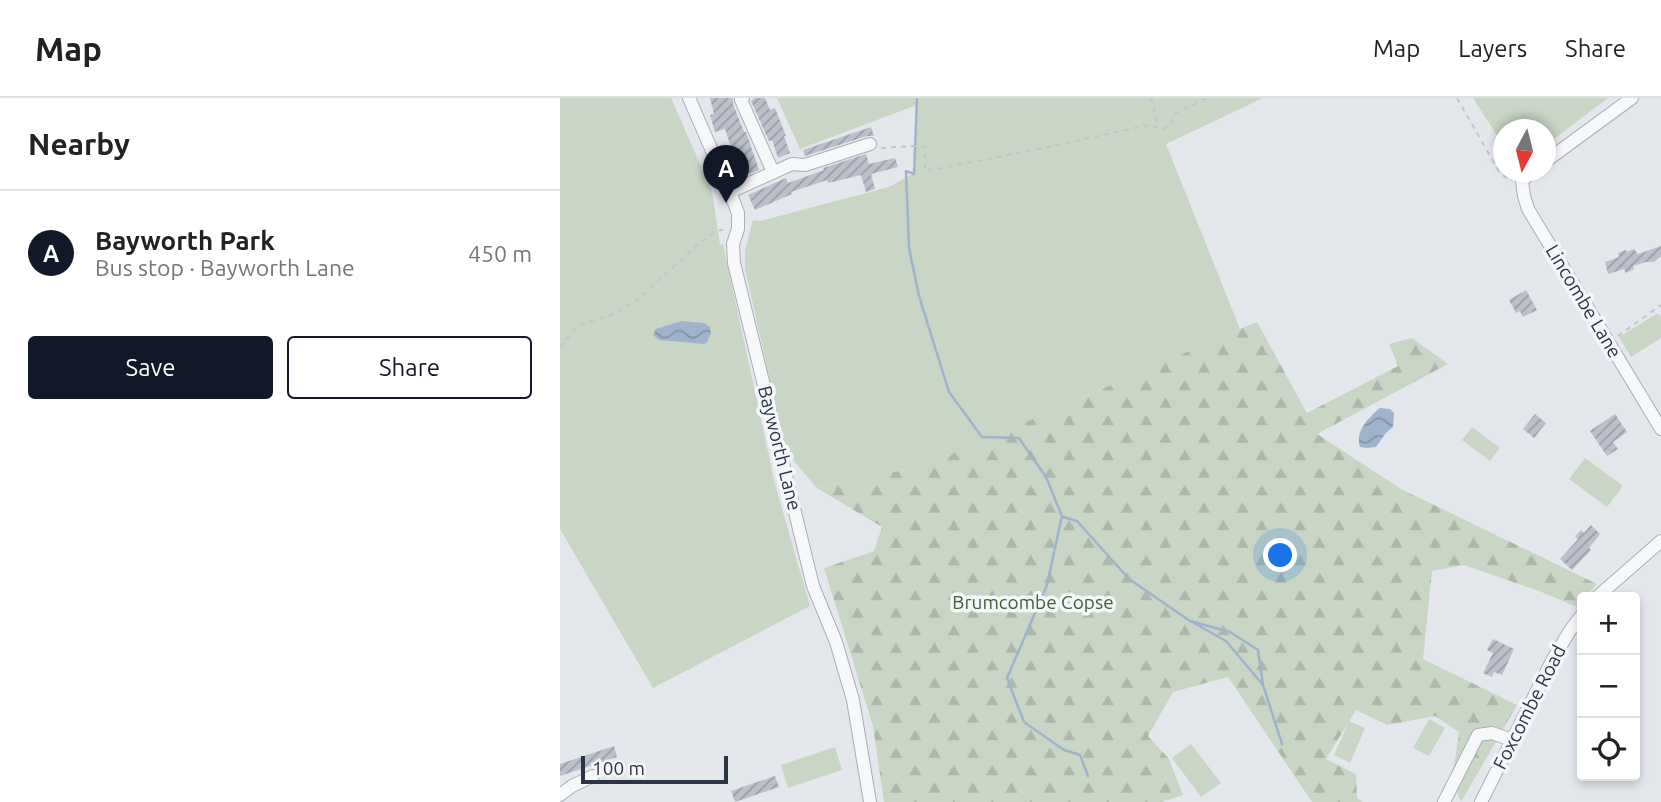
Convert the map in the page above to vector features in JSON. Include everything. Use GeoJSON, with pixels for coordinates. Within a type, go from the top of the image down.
{"type":"FeatureCollection","features":[{"type":"Feature","properties":{"kind":"street","name":"Bayworth Lane"},"geometry":{"type":"LineString","coordinates":[[689,98],[738,214],[738,229],[733,244],[734,263],[813,586],[836,642],[853,700],[870,802]]}},
{"type":"Feature","properties":{"kind":"street"},"geometry":{"type":"LineString","coordinates":[[743,98],[741,100],[773,172]]}},
{"type":"Feature","properties":{"kind":"street"},"geometry":{"type":"LineString","coordinates":[[1556,153],[1632,98]]}},
{"type":"Feature","properties":{"kind":"street"},"geometry":{"type":"LineString","coordinates":[[730,192],[792,164],[805,165],[870,145]]}},
{"type":"Feature","properties":{"kind":"street","name":"Lincombe Lane"},"geometry":{"type":"LineString","coordinates":[[1525,182],[1524,196],[1528,209],[1661,429]]}},
{"type":"Feature","properties":{"kind":"street"},"geometry":{"type":"LineString","coordinates":[[1603,592],[1661,541]]}},
{"type":"Feature","properties":{"kind":"street","name":"Foxcombe Road"},"geometry":{"type":"LineString","coordinates":[[1481,802],[1553,659],[1577,621]]}},
{"type":"Feature","properties":{"kind":"street"},"geometry":{"type":"LineString","coordinates":[[1444,802],[1478,735],[1492,733],[1512,740]]}},
{"type":"Feature","properties":{"kind":"street"},"geometry":{"type":"LineString","coordinates":[[560,794],[593,776]]}},
{"type":"Feature","properties":{"kind":"path"},"geometry":{"type":"LineString","coordinates":[[1151,98],[1158,127]]}},
{"type":"Feature","properties":{"kind":"path"},"geometry":{"type":"LineString","coordinates":[[870,145],[885,149],[925,147],[925,170],[987,160],[1149,125],[1163,129],[1169,126],[1176,113],[1207,98]]}},
{"type":"Feature","properties":{"kind":"path"},"geometry":{"type":"LineString","coordinates":[[1457,98],[1493,161]]}},
{"type":"Feature","properties":{"kind":"path"},"geometry":{"type":"LineString","coordinates":[[560,347],[577,327],[609,316],[636,301],[716,230],[738,229]]}},
{"type":"Feature","properties":{"kind":"path"},"geometry":{"type":"LineString","coordinates":[[1609,342],[1661,305]]}},
{"type":"Feature","properties":{"kind":"green space"},"geometry":{"type":"Polygon","coordinates":[[[560,98],[671,98],[712,191],[720,245],[723,244],[775,484],[810,606],[653,688],[560,529],[560,98]]]}},
{"type":"Feature","properties":{"kind":"green space"},"geometry":{"type":"Polygon","coordinates":[[[777,98],[1263,98],[1166,144],[1240,329],[927,465],[817,488],[786,452],[745,269],[745,250],[753,220],[760,221],[889,187],[914,173],[917,105],[800,149],[777,98]]]}},
{"type":"Feature","properties":{"kind":"green space"},"geometry":{"type":"Polygon","coordinates":[[[1473,98],[1608,98],[1556,137],[1556,119],[1493,119],[1493,129],[1473,98]]]}},
{"type":"Feature","properties":{"kind":"green space"},"geometry":{"type":"Polygon","coordinates":[[[1658,313],[1661,317],[1661,338],[1631,357],[1619,337],[1658,313]]]}},
{"type":"Feature","properties":{"kind":"green space","name":"Brumcombe Copse"},"geometry":{"type":"Polygon","coordinates":[[[1257,322],[1307,413],[1398,366],[1389,344],[1412,338],[1448,364],[1317,434],[1401,489],[1597,584],[1590,592],[1577,592],[1577,607],[1464,565],[1432,571],[1423,659],[1517,705],[1461,802],[1452,781],[1459,732],[1435,716],[1387,725],[1356,710],[1326,759],[1356,774],[1357,797],[1362,802],[1312,802],[1228,677],[1173,692],[1148,736],[1169,759],[1183,795],[1162,802],[884,802],[873,726],[824,568],[874,551],[882,527],[817,488],[927,465],[1257,322]]]}},
{"type":"Feature","properties":{"kind":"green space"},"geometry":{"type":"Polygon","coordinates":[[[1472,427],[1500,448],[1490,461],[1462,440],[1472,427]]]}},
{"type":"Feature","properties":{"kind":"green space"},"geometry":{"type":"Polygon","coordinates":[[[1585,458],[1623,486],[1607,507],[1569,479],[1585,458]]]}},
{"type":"Feature","properties":{"kind":"green space"},"geometry":{"type":"Polygon","coordinates":[[[1429,719],[1445,728],[1429,756],[1413,748],[1429,719]]]}},
{"type":"Feature","properties":{"kind":"green space"},"geometry":{"type":"Polygon","coordinates":[[[1349,721],[1365,728],[1350,763],[1334,755],[1349,721]]]}},
{"type":"Feature","properties":{"kind":"green space"},"geometry":{"type":"Polygon","coordinates":[[[1191,744],[1221,783],[1201,797],[1172,758],[1191,744]]]}},
{"type":"Feature","properties":{"kind":"green space"},"geometry":{"type":"Polygon","coordinates":[[[835,747],[842,770],[788,788],[781,765],[835,747]]]}},
{"type":"Feature","properties":{"kind":"water"},"geometry":{"type":"Polygon","coordinates":[[[681,321],[704,323],[710,327],[711,333],[707,342],[704,344],[659,340],[653,335],[656,329],[681,321]]]}},
{"type":"Feature","properties":{"kind":"water"},"geometry":{"type":"Polygon","coordinates":[[[1380,408],[1390,409],[1394,413],[1393,427],[1376,447],[1360,447],[1361,430],[1380,408]]]}},
{"type":"Feature","properties":{"kind":"building"},"geometry":{"type":"Polygon","coordinates":[[[710,98],[733,98],[759,170],[741,177],[725,129],[715,132],[710,115],[714,114],[710,98]]]}},
{"type":"Feature","properties":{"kind":"building"},"geometry":{"type":"Polygon","coordinates":[[[765,98],[770,110],[775,108],[790,153],[778,158],[772,140],[769,141],[751,101],[765,98]]]}},
{"type":"Feature","properties":{"kind":"building"},"geometry":{"type":"Polygon","coordinates":[[[871,127],[874,136],[805,156],[803,150],[871,127]]]}},
{"type":"Feature","properties":{"kind":"building"},"geometry":{"type":"Polygon","coordinates":[[[866,154],[869,164],[895,158],[898,167],[871,174],[875,189],[866,192],[861,175],[828,183],[827,180],[791,192],[792,194],[755,210],[748,195],[786,178],[788,183],[866,154]]]}},
{"type":"Feature","properties":{"kind":"building"},"geometry":{"type":"Polygon","coordinates":[[[1661,246],[1661,256],[1654,262],[1633,266],[1634,269],[1626,273],[1624,269],[1608,274],[1605,262],[1619,257],[1618,253],[1634,249],[1638,254],[1661,246]]]}},
{"type":"Feature","properties":{"kind":"building"},"geometry":{"type":"Polygon","coordinates":[[[1526,290],[1537,310],[1523,317],[1520,311],[1516,313],[1509,300],[1526,290]]]}},
{"type":"Feature","properties":{"kind":"building"},"geometry":{"type":"Polygon","coordinates":[[[1535,414],[1546,423],[1534,438],[1523,429],[1535,414]]]}},
{"type":"Feature","properties":{"kind":"building"},"geometry":{"type":"Polygon","coordinates":[[[1615,414],[1627,432],[1613,442],[1618,449],[1607,456],[1590,431],[1615,414]]]}},
{"type":"Feature","properties":{"kind":"building"},"geometry":{"type":"Polygon","coordinates":[[[1591,525],[1600,534],[1589,548],[1591,550],[1572,570],[1560,559],[1578,539],[1575,536],[1581,530],[1584,533],[1591,525]]]}},
{"type":"Feature","properties":{"kind":"building"},"geometry":{"type":"Polygon","coordinates":[[[1493,639],[1514,649],[1502,675],[1494,672],[1492,677],[1483,673],[1493,653],[1487,650],[1493,639]]]}},
{"type":"Feature","properties":{"kind":"building"},"geometry":{"type":"Polygon","coordinates":[[[614,746],[617,757],[560,776],[560,764],[614,746]]]}},
{"type":"Feature","properties":{"kind":"building"},"geometry":{"type":"Polygon","coordinates":[[[775,776],[779,787],[735,802],[731,791],[775,776]]]}},
{"type":"Feature","properties":{"kind":"waterway"},"geometry":{"type":"LineString","coordinates":[[917,98],[914,174],[906,171],[909,248],[919,296],[949,392],[982,437],[1019,438],[1046,477],[1062,516],[1047,585],[1007,678],[1024,722],[1064,750],[1080,755],[1088,776]]}},
{"type":"Feature","properties":{"kind":"waterway"},"geometry":{"type":"LineString","coordinates":[[1063,517],[1077,521],[1129,579],[1190,621],[1230,632],[1258,650],[1263,685],[1282,744]]}},
{"type":"Feature","properties":{"kind":"waterway"},"geometry":{"type":"LineString","coordinates":[[1194,623],[1226,641],[1263,685]]}},
{"type":"Feature","properties":{"kind":"place","name":"Bayworth Park"},"geometry":{"type":"Point","coordinates":[726,203]}}]}
